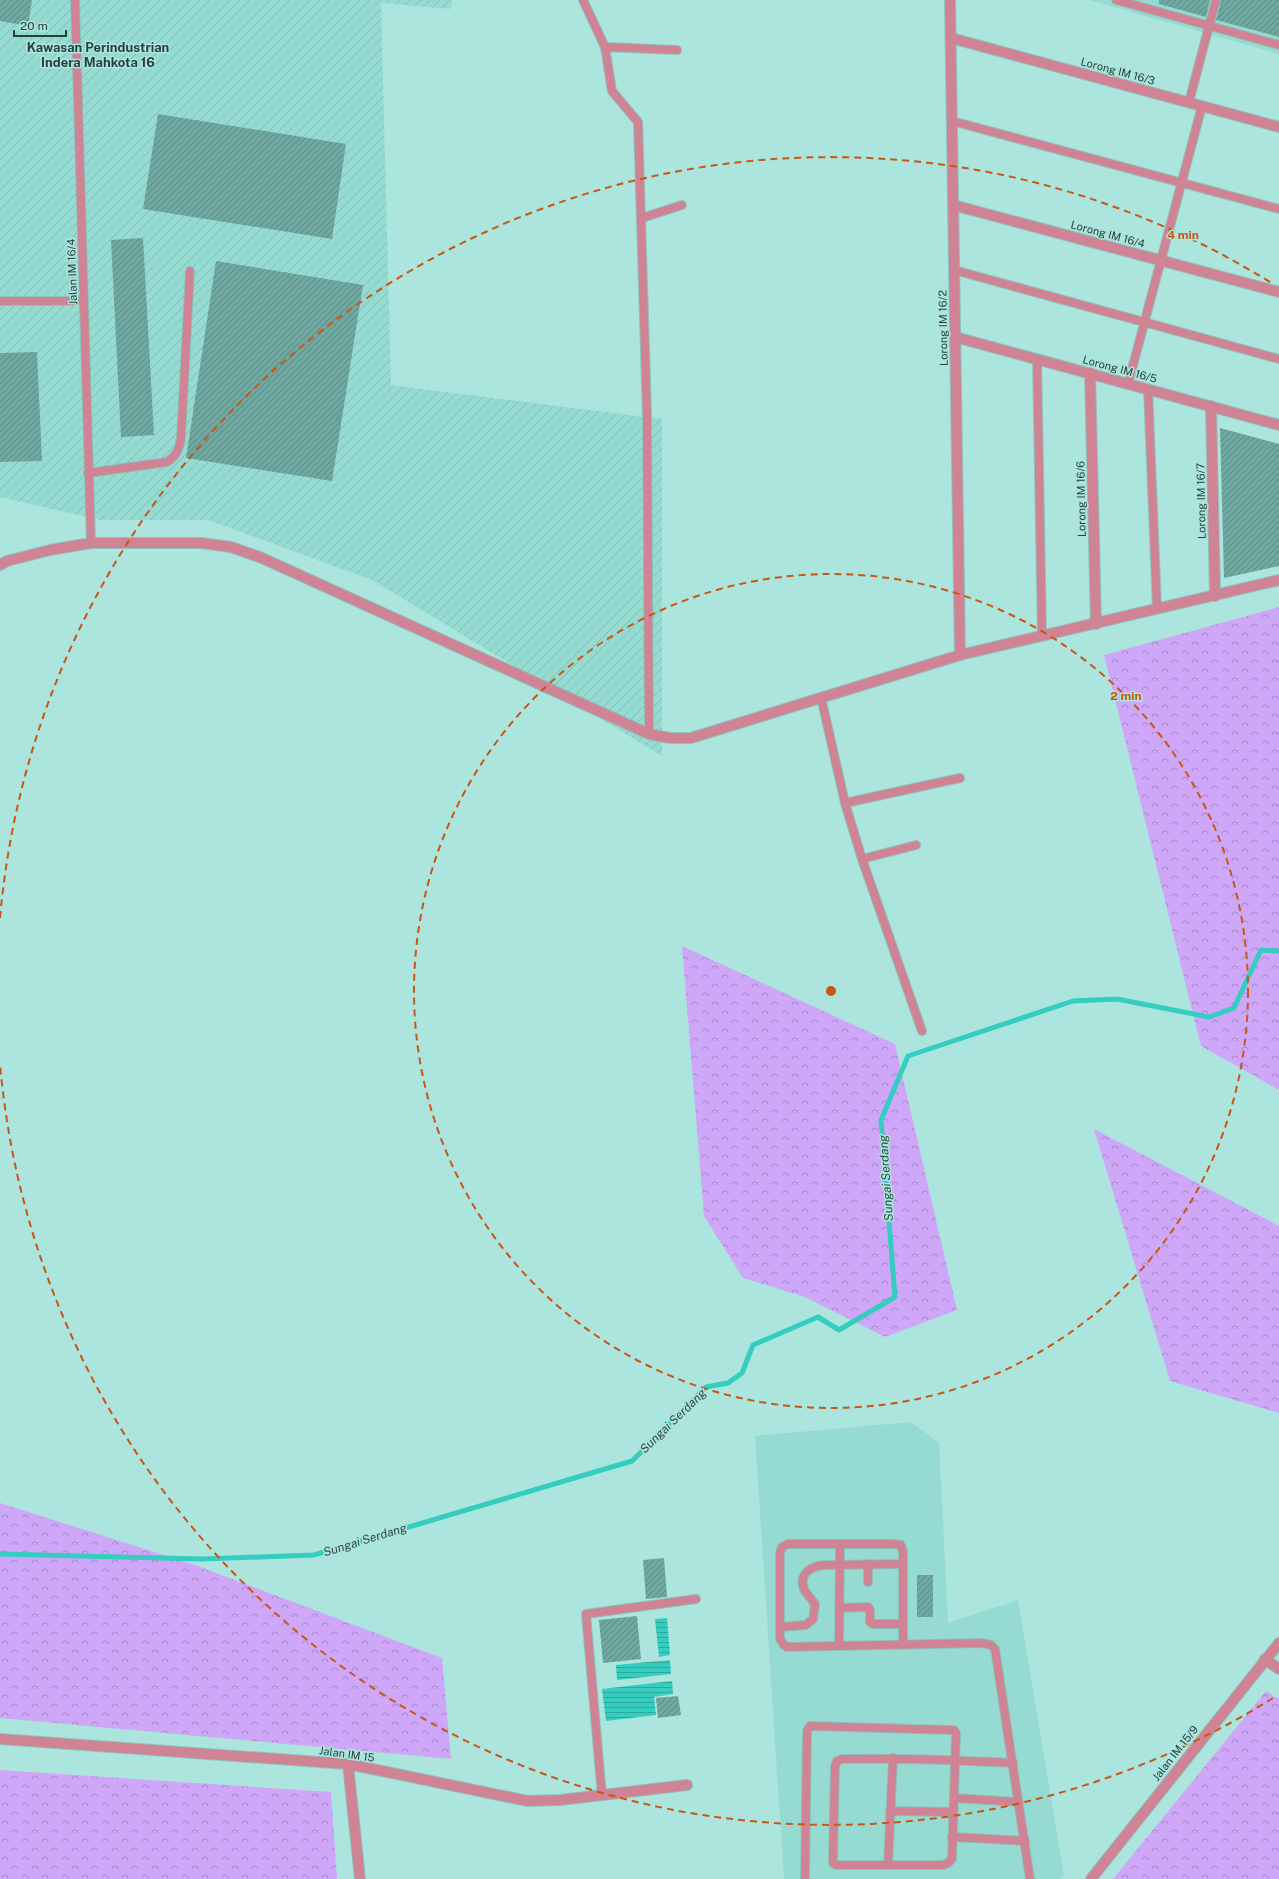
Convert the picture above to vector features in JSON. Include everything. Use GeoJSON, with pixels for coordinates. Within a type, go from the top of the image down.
{"type":"FeatureCollection","features":[{"type":"Feature","properties":{"kind":"street","name":"Lorong IM 16/2"},"geometry":{"type":"LineString","coordinates":[[950,0],[960,655]]}},
{"type":"Feature","properties":{"kind":"street","name":"Lorong IM 16/3"},"geometry":{"type":"LineString","coordinates":[[951,38],[1279,127]]}},
{"type":"Feature","properties":{"kind":"street","name":"Lorong IM 16/4"},"geometry":{"type":"LineString","coordinates":[[953,204],[1279,292]]}},
{"type":"Feature","properties":{"kind":"street","name":"Lorong IM 16/5"},"geometry":{"type":"LineString","coordinates":[[955,337],[1279,425]]}},
{"type":"Feature","properties":{"kind":"street","name":"Lorong IM 16/6"},"geometry":{"type":"LineString","coordinates":[[1090,374],[1096,624]]}},
{"type":"Feature","properties":{"kind":"street","name":"Lorong IM 16/7"},"geometry":{"type":"LineString","coordinates":[[1211,406],[1215,596]]}},
{"type":"Feature","properties":{"kind":"street"},"geometry":{"type":"LineString","coordinates":[[0,564],[50,550],[90,543],[201,543],[237,549],[262,558],[649,734],[670,738],[691,738],[960,655],[1279,580]]}},
{"type":"Feature","properties":{"kind":"street","name":"Jalan IM 15/9"},"geometry":{"type":"LineString","coordinates":[[1091,1879],[1279,1643]]}},
{"type":"Feature","properties":{"kind":"street"},"geometry":{"type":"LineString","coordinates":[[1265,1659],[1279,1669]]}},
{"type":"Feature","properties":{"kind":"street","name":"Jalan IM 15"},"geometry":{"type":"LineString","coordinates":[[0,1738],[348,1764],[528,1801],[602,1796],[687,1785]]}},
{"type":"Feature","properties":{"kind":"street"},"geometry":{"type":"LineString","coordinates":[[348,1764],[360,1879]]}},
{"type":"Feature","properties":{"kind":"lane","name":"Jalan IM 16/4"},"geometry":{"type":"LineString","coordinates":[[75,0],[90,543]]}},
{"type":"Feature","properties":{"kind":"lane"},"geometry":{"type":"LineString","coordinates":[[583,0],[605,47],[612,91],[638,122],[647,408],[649,734]]}},
{"type":"Feature","properties":{"kind":"lane"},"geometry":{"type":"LineString","coordinates":[[1116,0],[1279,45]]}},
{"type":"Feature","properties":{"kind":"lane"},"geometry":{"type":"LineString","coordinates":[[1189,102],[1216,0]]}},
{"type":"Feature","properties":{"kind":"lane"},"geometry":{"type":"LineString","coordinates":[[605,47],[677,50]]}},
{"type":"Feature","properties":{"kind":"lane"},"geometry":{"type":"LineString","coordinates":[[1128,384],[1202,106]]}},
{"type":"Feature","properties":{"kind":"lane"},"geometry":{"type":"LineString","coordinates":[[952,121],[1279,209]]}},
{"type":"Feature","properties":{"kind":"lane"},"geometry":{"type":"LineString","coordinates":[[642,218],[682,205]]}},
{"type":"Feature","properties":{"kind":"lane"},"geometry":{"type":"LineString","coordinates":[[954,270],[1279,359]]}},
{"type":"Feature","properties":{"kind":"lane"},"geometry":{"type":"LineString","coordinates":[[88,473],[167,462],[175,457],[179,449],[181,438],[190,271]]}},
{"type":"Feature","properties":{"kind":"lane"},"geometry":{"type":"LineString","coordinates":[[0,301],[84,301]]}},
{"type":"Feature","properties":{"kind":"lane"},"geometry":{"type":"LineString","coordinates":[[1037,359],[1042,636]]}},
{"type":"Feature","properties":{"kind":"lane"},"geometry":{"type":"LineString","coordinates":[[1148,389],[1157,608]]}},
{"type":"Feature","properties":{"kind":"lane"},"geometry":{"type":"LineString","coordinates":[[821,697],[845,803],[862,859],[922,1031]]}},
{"type":"Feature","properties":{"kind":"lane"},"geometry":{"type":"LineString","coordinates":[[845,803],[960,778]]}},
{"type":"Feature","properties":{"kind":"lane"},"geometry":{"type":"LineString","coordinates":[[862,859],[916,844]]}},
{"type":"Feature","properties":{"kind":"lane"},"geometry":{"type":"LineString","coordinates":[[903,1644],[903,1549],[897,1544],[788,1544],[782,1547],[780,1553],[780,1627],[782,1643],[787,1647],[981,1642],[991,1645],[995,1649],[1030,1879]]}},
{"type":"Feature","properties":{"kind":"lane"},"geometry":{"type":"LineString","coordinates":[[839,1645],[840,1544]]}},
{"type":"Feature","properties":{"kind":"lane"},"geometry":{"type":"LineString","coordinates":[[868,1564],[868,1582]]}},
{"type":"Feature","properties":{"kind":"lane"},"geometry":{"type":"LineString","coordinates":[[780,1627],[806,1625],[813,1619],[815,1604],[804,1589],[803,1583],[805,1573],[808,1569],[817,1565],[903,1564]]}},
{"type":"Feature","properties":{"kind":"lane"},"geometry":{"type":"LineString","coordinates":[[602,1796],[586,1614],[696,1600]]}},
{"type":"Feature","properties":{"kind":"lane"},"geometry":{"type":"LineString","coordinates":[[839,1608],[868,1607],[870,1610],[870,1622],[873,1624],[903,1624]]}},
{"type":"Feature","properties":{"kind":"lane"},"geometry":{"type":"LineString","coordinates":[[805,1879],[808,1731],[810,1726],[954,1730],[956,1734],[956,1760],[952,1859],[945,1865],[833,1863],[835,1766],[837,1761],[842,1759],[893,1758],[956,1760],[1013,1763]]}},
{"type":"Feature","properties":{"kind":"lane"},"geometry":{"type":"LineString","coordinates":[[888,1865],[893,1758]]}},
{"type":"Feature","properties":{"kind":"lane"},"geometry":{"type":"LineString","coordinates":[[954,1798],[1019,1802]]}},
{"type":"Feature","properties":{"kind":"lane"},"geometry":{"type":"LineString","coordinates":[[890,1811],[953,1812]]}},
{"type":"Feature","properties":{"kind":"lane"},"geometry":{"type":"LineString","coordinates":[[952,1838],[1025,1840]]}},
{"type":"Feature","properties":{"kind":"shaded area"},"geometry":{"type":"Polygon","coordinates":[[[0,0],[452,0],[451,9],[381,3],[391,385],[662,419],[662,756],[372,580],[208,520],[100,520],[0,497],[0,0]]]}},
{"type":"Feature","properties":{"kind":"shaded area"},"geometry":{"type":"Polygon","coordinates":[[[1089,0],[1279,0],[1279,54],[1089,0]]]}},
{"type":"Feature","properties":{"kind":"shaded area"},"geometry":{"type":"Polygon","coordinates":[[[911,1422],[939,1443],[948,1623],[1018,1600],[1064,1875],[1061,1879],[784,1879],[755,1436],[911,1422]]]}},
{"type":"Feature","properties":{"kind":"green space"},"geometry":{"type":"Polygon","coordinates":[[[1279,607],[1279,1090],[1201,1046],[1104,655],[1279,607]]]}},
{"type":"Feature","properties":{"kind":"green space"},"geometry":{"type":"Polygon","coordinates":[[[682,946],[895,1044],[957,1310],[885,1337],[805,1297],[743,1278],[704,1216],[682,946]]]}},
{"type":"Feature","properties":{"kind":"green space"},"geometry":{"type":"Polygon","coordinates":[[[1094,1129],[1279,1226],[1279,1413],[1170,1381],[1094,1129]]]}},
{"type":"Feature","properties":{"kind":"green space"},"geometry":{"type":"Polygon","coordinates":[[[0,1503],[192,1564],[442,1658],[451,1759],[0,1718],[0,1503]]]}},
{"type":"Feature","properties":{"kind":"green space"},"geometry":{"type":"Polygon","coordinates":[[[1266,1691],[1279,1699],[1279,1879],[1113,1879],[1266,1691]]]}},
{"type":"Feature","properties":{"kind":"green space"},"geometry":{"type":"Polygon","coordinates":[[[0,1770],[331,1792],[337,1879],[0,1879],[0,1770]]]}},
{"type":"Feature","properties":{"kind":"water"},"geometry":{"type":"Polygon","coordinates":[[[667,1618],[670,1655],[659,1657],[655,1619],[667,1618]]]}},
{"type":"Feature","properties":{"kind":"water"},"geometry":{"type":"Polygon","coordinates":[[[670,1660],[671,1674],[617,1680],[616,1665],[670,1660]]]}},
{"type":"Feature","properties":{"kind":"water"},"geometry":{"type":"Polygon","coordinates":[[[672,1681],[673,1694],[654,1697],[656,1715],[606,1721],[602,1689],[672,1681]]]}},
{"type":"Feature","properties":{"kind":"building"},"geometry":{"type":"Polygon","coordinates":[[[0,0],[32,0],[28,26],[0,21],[0,0]]]}},
{"type":"Feature","properties":{"kind":"building"},"geometry":{"type":"Polygon","coordinates":[[[1159,0],[1210,0],[1206,17],[1159,4],[1159,0]]]}},
{"type":"Feature","properties":{"kind":"building"},"geometry":{"type":"Polygon","coordinates":[[[1221,0],[1279,0],[1279,37],[1216,20],[1221,0]]]}},
{"type":"Feature","properties":{"kind":"building"},"geometry":{"type":"Polygon","coordinates":[[[158,114],[346,144],[332,239],[143,209],[158,114]]]}},
{"type":"Feature","properties":{"kind":"building"},"geometry":{"type":"Polygon","coordinates":[[[143,238],[154,435],[121,437],[111,240],[143,238]]]}},
{"type":"Feature","properties":{"kind":"building"},"geometry":{"type":"Polygon","coordinates":[[[216,261],[363,285],[332,481],[186,458],[216,261]]]}},
{"type":"Feature","properties":{"kind":"building"},"geometry":{"type":"Polygon","coordinates":[[[37,352],[42,461],[0,462],[0,353],[37,352]]]}},
{"type":"Feature","properties":{"kind":"building"},"geometry":{"type":"Polygon","coordinates":[[[1220,428],[1279,444],[1279,566],[1224,578],[1220,428]]]}},
{"type":"Feature","properties":{"kind":"building"},"geometry":{"type":"Polygon","coordinates":[[[664,1558],[667,1597],[646,1599],[643,1560],[664,1558]]]}},
{"type":"Feature","properties":{"kind":"building"},"geometry":{"type":"Polygon","coordinates":[[[917,1575],[933,1575],[933,1617],[917,1617],[917,1575]]]}},
{"type":"Feature","properties":{"kind":"building"},"geometry":{"type":"Polygon","coordinates":[[[637,1616],[641,1659],[603,1663],[599,1620],[637,1616]]]}},
{"type":"Feature","properties":{"kind":"building"},"geometry":{"type":"Polygon","coordinates":[[[678,1696],[681,1715],[658,1718],[656,1698],[678,1696]]]}},
{"type":"Feature","properties":{"kind":"waterway","name":"Sungai Serdang"},"geometry":{"type":"LineString","coordinates":[[0,1554],[202,1559],[314,1555],[632,1461],[706,1387],[728,1383],[742,1373],[753,1345],[818,1317],[839,1330],[895,1297],[881,1120],[908,1056],[1073,1001],[1117,999],[1209,1017],[1234,1008],[1261,950],[1279,951]]}},
{"type":"Feature","properties":{"kind":"district","name":"Kawasan Perindustrian Indera Mahkota 16"},"geometry":{"type":"Point","coordinates":[98,54]}}]}
